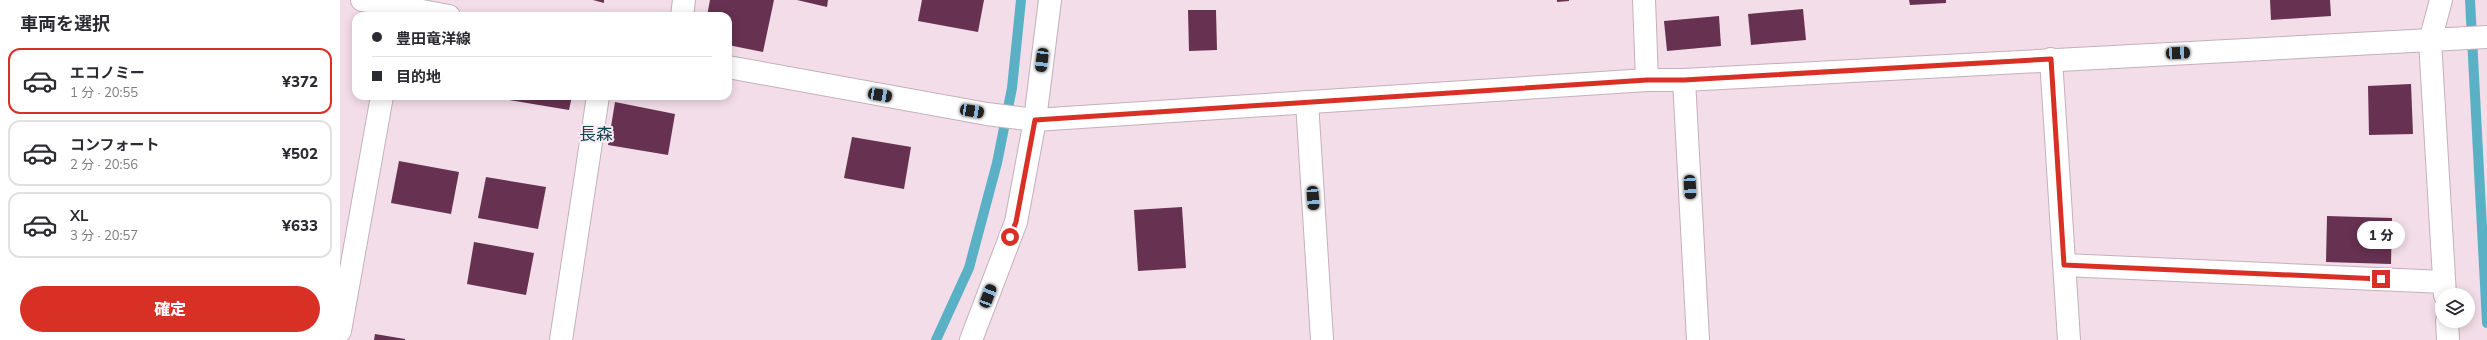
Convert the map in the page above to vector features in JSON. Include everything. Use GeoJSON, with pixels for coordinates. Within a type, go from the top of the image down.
{"type":"FeatureCollection","features":[{"type":"Feature","properties":{"kind":"street"},"geometry":{"type":"LineString","coordinates":[[362,0],[423,12]]}},
{"type":"Feature","properties":{"kind":"street"},"geometry":{"type":"LineString","coordinates":[[682,12],[684,0]]}},
{"type":"Feature","properties":{"kind":"street"},"geometry":{"type":"LineString","coordinates":[[970,340],[1016,222],[1035,120],[1050,0]]}},
{"type":"Feature","properties":{"kind":"street"},"geometry":{"type":"LineString","coordinates":[[1644,0],[1647,80]]}},
{"type":"Feature","properties":{"kind":"street"},"geometry":{"type":"LineString","coordinates":[[2064,265],[2444,288],[2430,41],[2441,0]]}},
{"type":"Feature","properties":{"kind":"street"},"geometry":{"type":"LineString","coordinates":[[732,68],[987,114],[1035,120],[1647,80],[1684,80],[2051,59],[2487,37]]}},
{"type":"Feature","properties":{"kind":"street"},"geometry":{"type":"LineString","coordinates":[[2051,59],[2069,340]]}},
{"type":"Feature","properties":{"kind":"street"},"geometry":{"type":"LineString","coordinates":[[1684,80],[1698,340]]}},
{"type":"Feature","properties":{"kind":"street"},"geometry":{"type":"LineString","coordinates":[[340,331],[381,100]]}},
{"type":"Feature","properties":{"kind":"street"},"geometry":{"type":"LineString","coordinates":[[561,340],[597,100]]}},
{"type":"Feature","properties":{"kind":"street"},"geometry":{"type":"LineString","coordinates":[[1306,102],[1322,340]]}},
{"type":"Feature","properties":{"kind":"street"},"geometry":{"type":"LineString","coordinates":[[2447,328],[2448,340]]}},
{"type":"Feature","properties":{"kind":"building"},"geometry":{"type":"Polygon","coordinates":[[[593,0],[604,0],[604,3],[593,0]]]}},
{"type":"Feature","properties":{"kind":"building"},"geometry":{"type":"Polygon","coordinates":[[[710,0],[774,0],[763,52],[732,46],[732,12],[708,12],[710,0]]]}},
{"type":"Feature","properties":{"kind":"building"},"geometry":{"type":"Polygon","coordinates":[[[797,0],[828,0],[827,7],[797,0]]]}},
{"type":"Feature","properties":{"kind":"building"},"geometry":{"type":"Polygon","coordinates":[[[922,0],[984,0],[978,32],[918,21],[922,0]]]}},
{"type":"Feature","properties":{"kind":"building"},"geometry":{"type":"Polygon","coordinates":[[[1557,0],[1569,0],[1569,1],[1557,2],[1557,0]]]}},
{"type":"Feature","properties":{"kind":"building"},"geometry":{"type":"Polygon","coordinates":[[[1909,0],[1946,0],[1946,3],[1910,5],[1909,0]]]}},
{"type":"Feature","properties":{"kind":"building"},"geometry":{"type":"Polygon","coordinates":[[[2270,0],[2330,0],[2331,16],[2271,20],[2270,0]]]}},
{"type":"Feature","properties":{"kind":"building"},"geometry":{"type":"Polygon","coordinates":[[[1803,9],[1806,40],[1751,45],[1748,14],[1803,9]]]}},
{"type":"Feature","properties":{"kind":"building"},"geometry":{"type":"Polygon","coordinates":[[[1188,10],[1216,10],[1217,50],[1189,51],[1188,10]]]}},
{"type":"Feature","properties":{"kind":"building"},"geometry":{"type":"Polygon","coordinates":[[[1719,16],[1721,46],[1667,51],[1664,21],[1719,16]]]}},
{"type":"Feature","properties":{"kind":"building"},"geometry":{"type":"Polygon","coordinates":[[[2411,84],[2413,134],[2369,135],[2368,86],[2411,84]]]}},
{"type":"Feature","properties":{"kind":"building"},"geometry":{"type":"Polygon","coordinates":[[[509,100],[571,100],[569,110],[509,100]]]}},
{"type":"Feature","properties":{"kind":"building"},"geometry":{"type":"Polygon","coordinates":[[[615,102],[675,114],[668,155],[608,145],[615,102]]]}},
{"type":"Feature","properties":{"kind":"building"},"geometry":{"type":"Polygon","coordinates":[[[852,137],[911,147],[904,189],[844,178],[852,137]]]}},
{"type":"Feature","properties":{"kind":"building"},"geometry":{"type":"Polygon","coordinates":[[[399,161],[459,172],[451,214],[391,203],[399,161]]]}},
{"type":"Feature","properties":{"kind":"building"},"geometry":{"type":"Polygon","coordinates":[[[486,177],[546,187],[538,229],[478,218],[486,177]]]}},
{"type":"Feature","properties":{"kind":"building"},"geometry":{"type":"Polygon","coordinates":[[[1182,207],[1186,268],[1138,271],[1134,210],[1182,207]]]}},
{"type":"Feature","properties":{"kind":"building"},"geometry":{"type":"Polygon","coordinates":[[[2327,216],[2392,218],[2391,264],[2326,262],[2327,216]]]}},
{"type":"Feature","properties":{"kind":"building"},"geometry":{"type":"Polygon","coordinates":[[[474,242],[534,253],[526,295],[467,284],[474,242]]]}},
{"type":"Feature","properties":{"kind":"building"},"geometry":{"type":"Polygon","coordinates":[[[375,334],[405,339],[405,340],[374,340],[375,334]]]}},
{"type":"Feature","properties":{"kind":"waterway"},"geometry":{"type":"LineString","coordinates":[[936,340],[969,268],[997,163],[1012,88],[1021,0]]}},
{"type":"Feature","properties":{"kind":"waterway"},"geometry":{"type":"LineString","coordinates":[[2470,0],[2487,323]]}},
{"type":"Feature","properties":{"kind":"district","name":"長森"},"geometry":{"type":"Point","coordinates":[596,134]}},
{"type":"Feature","properties":{"kind":"route"},"geometry":{"type":"LineString","coordinates":[[1010,237],[1016,222],[1035,120],[1647,80],[1684,80],[2051,59],[2064,265],[2381,279]]}}]}
